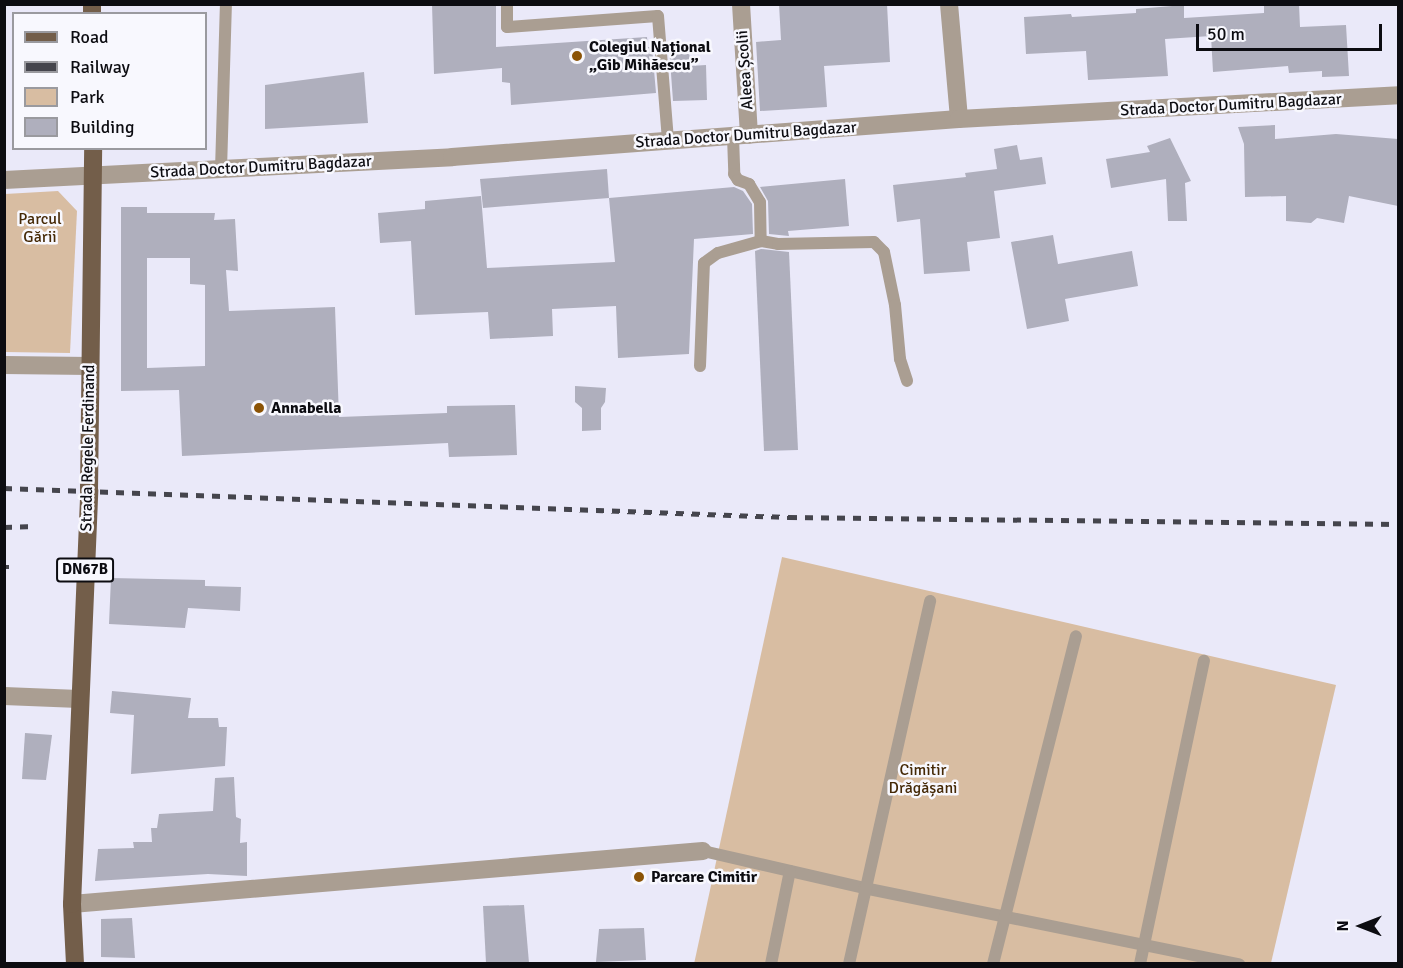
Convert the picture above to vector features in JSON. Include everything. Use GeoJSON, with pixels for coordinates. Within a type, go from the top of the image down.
{"type":"FeatureCollection","features":[{"type":"Feature","properties":{"kind":"main road","name":"Strada Regele Ferdinand"},"geometry":{"type":"LineString","coordinates":[[75,963],[72,904],[89,490],[93,150]]}},
{"type":"Feature","properties":{"kind":"street","name":"Aleea Școlii"},"geometry":{"type":"LineString","coordinates":[[741,4],[741,136]]}},
{"type":"Feature","properties":{"kind":"street"},"geometry":{"type":"LineString","coordinates":[[949,4],[959,119]]}},
{"type":"Feature","properties":{"kind":"street","name":"Strada Doctor Dumitru Bagdazar"},"geometry":{"type":"LineString","coordinates":[[4,180],[221,170],[741,136],[959,119],[1398,96]]}},
{"type":"Feature","properties":{"kind":"street"},"geometry":{"type":"LineString","coordinates":[[4,365],[90,366]]}},
{"type":"Feature","properties":{"kind":"street"},"geometry":{"type":"LineString","coordinates":[[4,696],[79,699]]}},
{"type":"Feature","properties":{"kind":"street"},"geometry":{"type":"LineString","coordinates":[[72,904],[703,851]]}},
{"type":"Feature","properties":{"kind":"lane"},"geometry":{"type":"LineString","coordinates":[[221,170],[226,4]]}},
{"type":"Feature","properties":{"kind":"lane"},"geometry":{"type":"LineString","coordinates":[[507,4],[507,27],[658,16],[668,141]]}},
{"type":"Feature","properties":{"kind":"lane"},"geometry":{"type":"LineString","coordinates":[[741,136],[734,174],[738,180],[749,184],[760,202],[761,241]]}},
{"type":"Feature","properties":{"kind":"lane"},"geometry":{"type":"LineString","coordinates":[[700,366],[704,263],[718,254],[761,241],[778,244],[874,242],[884,252],[895,305],[900,358],[907,381]]}},
{"type":"Feature","properties":{"kind":"lane"},"geometry":{"type":"LineString","coordinates":[[849,963],[930,601]]}},
{"type":"Feature","properties":{"kind":"lane"},"geometry":{"type":"LineString","coordinates":[[993,963],[1076,636]]}},
{"type":"Feature","properties":{"kind":"lane"},"geometry":{"type":"LineString","coordinates":[[1140,963],[1204,661]]}},
{"type":"Feature","properties":{"kind":"lane"},"geometry":{"type":"LineString","coordinates":[[703,851],[864,888],[1239,963]]}},
{"type":"Feature","properties":{"kind":"lane"},"geometry":{"type":"LineString","coordinates":[[771,963],[790,872]]}},
{"type":"Feature","properties":{"kind":"green space","name":"Parcul Gării"},"geometry":{"type":"Polygon","coordinates":[[[58,191],[77,211],[70,353],[5,352],[5,194],[58,191]]]}},
{"type":"Feature","properties":{"kind":"green space","name":"Cimitir Drăgășani"},"geometry":{"type":"Polygon","coordinates":[[[782,557],[1336,685],[1271,963],[694,964],[782,557]]]}},
{"type":"Feature","properties":{"kind":"building"},"geometry":{"type":"Polygon","coordinates":[[[432,4],[496,4],[496,47],[647,37],[648,47],[652,47],[656,93],[511,105],[510,83],[502,82],[502,68],[434,74],[432,4]]]}},
{"type":"Feature","properties":{"kind":"building"},"geometry":{"type":"Polygon","coordinates":[[[779,4],[887,4],[890,62],[824,66],[827,107],[760,111],[756,42],[781,40],[779,4]]]}},
{"type":"Feature","properties":{"kind":"building"},"geometry":{"type":"Polygon","coordinates":[[[1264,4],[1299,4],[1300,27],[1346,25],[1349,76],[1322,77],[1322,71],[1289,73],[1288,66],[1213,72],[1211,36],[1165,39],[1168,76],[1088,80],[1086,51],[1026,54],[1024,17],[1136,13],[1136,9],[1184,5],[1184,18],[1264,13],[1264,4]]]}},
{"type":"Feature","properties":{"kind":"building"},"geometry":{"type":"Polygon","coordinates":[[[689,45],[690,66],[706,65],[707,100],[673,101],[669,46],[689,45]]]}},
{"type":"Feature","properties":{"kind":"building"},"geometry":{"type":"Polygon","coordinates":[[[364,72],[368,123],[265,129],[265,85],[364,72]]]}},
{"type":"Feature","properties":{"kind":"building"},"geometry":{"type":"Polygon","coordinates":[[[1275,125],[1275,139],[1336,134],[1398,139],[1398,206],[1349,196],[1344,223],[1317,218],[1311,223],[1286,221],[1286,196],[1245,197],[1244,144],[1238,127],[1275,125]]]}},
{"type":"Feature","properties":{"kind":"building"},"geometry":{"type":"Polygon","coordinates":[[[1170,138],[1191,181],[1185,183],[1187,221],[1168,221],[1166,179],[1111,188],[1106,159],[1150,152],[1147,146],[1170,138]]]}},
{"type":"Feature","properties":{"kind":"building"},"geometry":{"type":"Polygon","coordinates":[[[1017,145],[1020,160],[1042,157],[1046,184],[994,191],[1000,238],[967,242],[970,271],[924,274],[920,219],[897,222],[893,185],[966,177],[965,173],[997,169],[994,149],[1017,145]]]}},
{"type":"Feature","properties":{"kind":"building"},"geometry":{"type":"Polygon","coordinates":[[[607,169],[609,198],[483,208],[480,179],[607,169]]]}},
{"type":"Feature","properties":{"kind":"building"},"geometry":{"type":"Polygon","coordinates":[[[845,179],[849,226],[788,231],[789,236],[769,234],[768,201],[760,187],[845,179]]]}},
{"type":"Feature","properties":{"kind":"building"},"geometry":{"type":"Polygon","coordinates":[[[734,187],[743,191],[752,204],[753,234],[694,239],[689,354],[618,358],[616,306],[552,309],[553,336],[490,339],[488,312],[415,315],[411,241],[380,243],[378,213],[425,209],[425,201],[481,196],[487,268],[615,262],[609,198],[734,187]]]}},
{"type":"Feature","properties":{"kind":"building"},"geometry":{"type":"Polygon","coordinates":[[[121,207],[147,207],[147,213],[215,213],[214,220],[235,219],[238,271],[226,270],[229,311],[335,307],[339,417],[447,413],[447,406],[515,405],[517,455],[449,457],[448,443],[182,456],[179,390],[121,391],[121,207]],[[147,258],[147,368],[205,366],[205,285],[190,284],[190,258],[147,258]]]}},
{"type":"Feature","properties":{"kind":"building"},"geometry":{"type":"Polygon","coordinates":[[[1053,235],[1058,264],[1132,251],[1138,286],[1065,299],[1069,321],[1027,329],[1011,242],[1053,235]]]}},
{"type":"Feature","properties":{"kind":"building"},"geometry":{"type":"Polygon","coordinates":[[[761,249],[789,252],[798,450],[764,451],[755,251],[761,249]]]}},
{"type":"Feature","properties":{"kind":"building"},"geometry":{"type":"Polygon","coordinates":[[[575,386],[606,388],[605,402],[601,408],[601,430],[582,431],[582,408],[575,402],[575,386]]]}},
{"type":"Feature","properties":{"kind":"building"},"geometry":{"type":"Polygon","coordinates":[[[111,578],[205,580],[205,586],[241,587],[240,611],[188,608],[185,628],[109,624],[111,578]]]}},
{"type":"Feature","properties":{"kind":"building"},"geometry":{"type":"Polygon","coordinates":[[[112,691],[191,698],[188,718],[218,718],[219,727],[227,727],[225,766],[131,774],[134,715],[110,713],[112,691]]]}},
{"type":"Feature","properties":{"kind":"building"},"geometry":{"type":"Polygon","coordinates":[[[25,733],[52,735],[46,780],[22,779],[25,733]]]}},
{"type":"Feature","properties":{"kind":"building"},"geometry":{"type":"Polygon","coordinates":[[[234,777],[236,817],[241,819],[240,843],[247,842],[247,876],[208,874],[95,881],[98,849],[134,848],[133,842],[152,842],[151,828],[157,828],[159,814],[213,811],[215,778],[234,777]]]}},
{"type":"Feature","properties":{"kind":"building"},"geometry":{"type":"Polygon","coordinates":[[[524,905],[529,963],[486,963],[483,906],[524,905]]]}},
{"type":"Feature","properties":{"kind":"building"},"geometry":{"type":"Polygon","coordinates":[[[132,918],[135,958],[101,957],[101,919],[132,918]]]}},
{"type":"Feature","properties":{"kind":"building"},"geometry":{"type":"Polygon","coordinates":[[[644,928],[646,960],[596,962],[599,929],[644,928]]]}},
{"type":"Feature","properties":{"kind":"railway"},"geometry":{"type":"LineString","coordinates":[[4,488],[789,517],[1398,524]]}},
{"type":"Feature","properties":{"kind":"railway"},"geometry":{"type":"LineString","coordinates":[[4,527],[35,526]]}},
{"type":"Feature","properties":{"kind":"railway"},"geometry":{"type":"LineString","coordinates":[[4,567],[9,567]]}},
{"type":"Feature","properties":{"kind":"place","name":"Colegiul Național „Gib Mihăescu”"},"geometry":{"type":"Point","coordinates":[577,56]}},
{"type":"Feature","properties":{"kind":"place","name":"Annabella"},"geometry":{"type":"Point","coordinates":[259,408]}},
{"type":"Feature","properties":{"kind":"place","name":"Parcare Cimitir"},"geometry":{"type":"Point","coordinates":[639,877]}}]}
